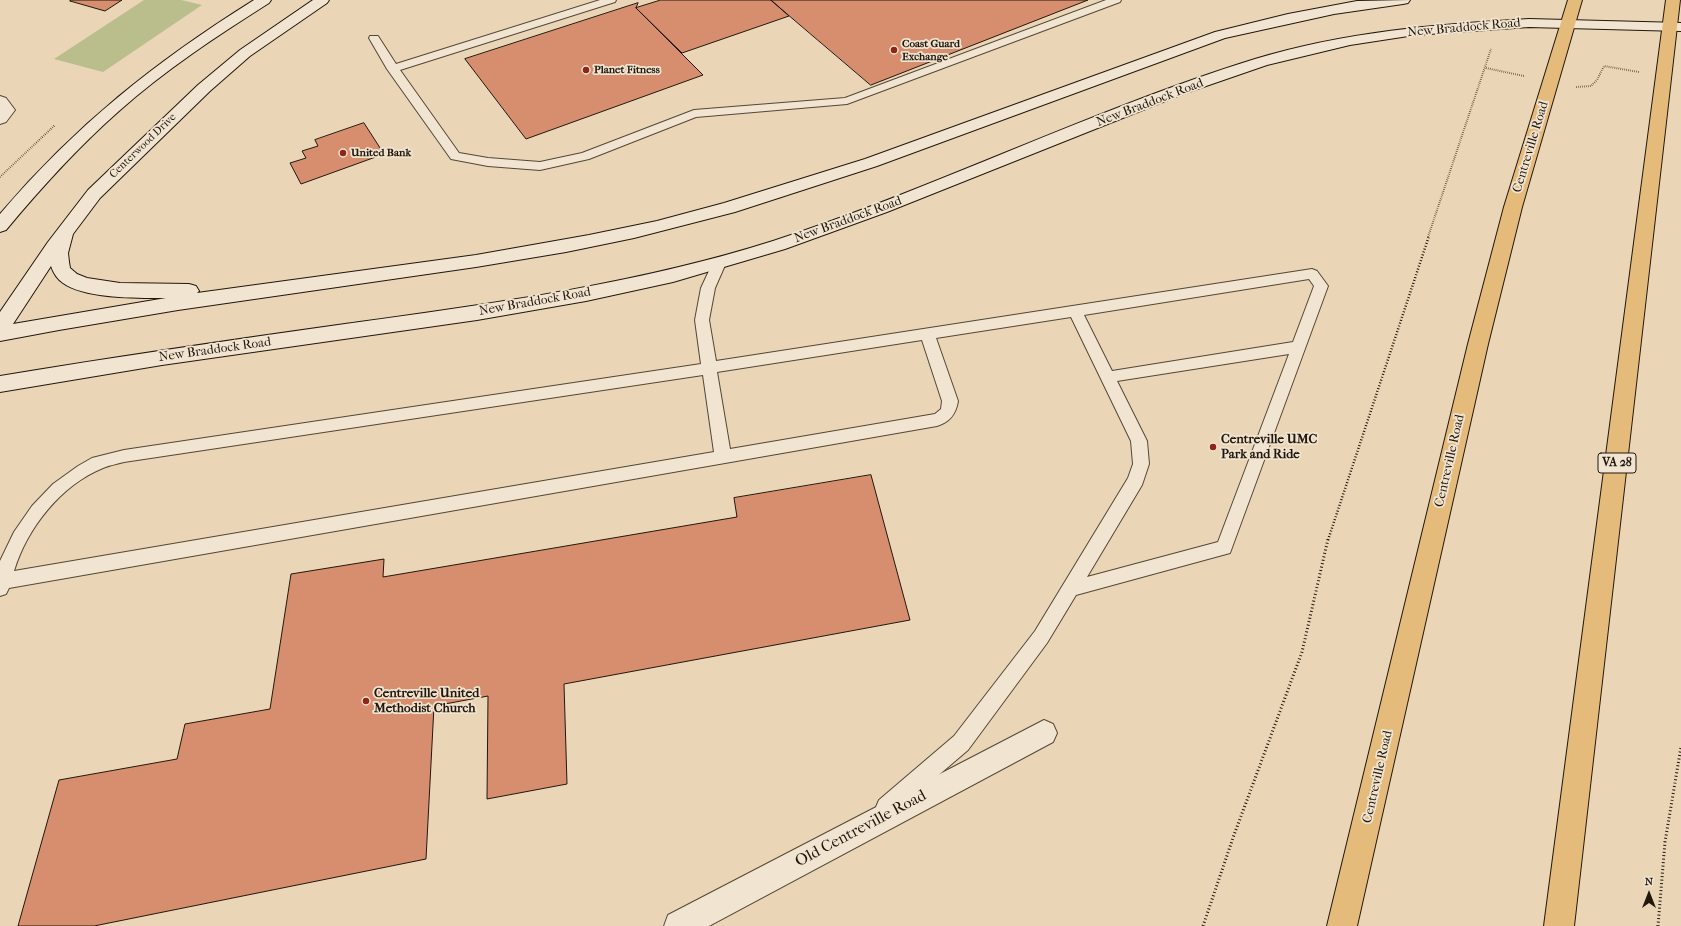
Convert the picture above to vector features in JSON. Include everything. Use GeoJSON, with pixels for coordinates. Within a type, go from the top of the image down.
{"type":"FeatureCollection","features":[{"type":"Feature","properties":{"kind":"highway","name":"Centreville Road"},"geometry":{"type":"LineString","coordinates":[[1342,926],[1478,344],[1512,207],[1575,0]]}},
{"type":"Feature","properties":{"kind":"highway","name":"VA 28"},"geometry":{"type":"LineString","coordinates":[[1559,926],[1664,76],[1676,27],[1673,0]]}},
{"type":"Feature","properties":{"kind":"street"},"geometry":{"type":"LineString","coordinates":[[0,226],[37,182],[93,125],[153,75],[231,20],[264,0]]}},
{"type":"Feature","properties":{"kind":"street","name":"Centerwood Drive"},"geometry":{"type":"LineString","coordinates":[[0,328],[65,232],[94,194],[204,88],[245,53],[322,0]]}},
{"type":"Feature","properties":{"kind":"street"},"geometry":{"type":"LineString","coordinates":[[0,334],[156,306],[552,249],[654,228],[756,200],[877,160],[1220,35],[1273,22],[1333,10],[1403,0]]}},
{"type":"Feature","properties":{"kind":"street","name":"New Braddock Road"},"geometry":{"type":"LineString","coordinates":[[0,384],[162,357],[485,312],[593,293],[672,275],[779,245],[881,208],[1177,91],[1262,62],[1350,41],[1415,31],[1494,24],[1529,23],[1676,27]]}},
{"type":"Feature","properties":{"kind":"street"},"geometry":{"type":"LineString","coordinates":[[0,101],[6,110],[0,119]]}},
{"type":"Feature","properties":{"kind":"street"},"geometry":{"type":"LineString","coordinates":[[65,232],[60,246],[59,258],[61,270],[68,278],[86,286],[106,289],[258,292]]}},
{"type":"Feature","properties":{"kind":"street","name":"Old Centreville Road"},"geometry":{"type":"LineString","coordinates":[[679,926],[1044,733]]}},
{"type":"Feature","properties":{"kind":"lane"},"geometry":{"type":"LineString","coordinates":[[393,69],[611,0]]}},
{"type":"Feature","properties":{"kind":"lane"},"geometry":{"type":"LineString","coordinates":[[374,38],[393,69],[455,156],[488,162],[540,166],[585,156],[694,114],[847,101],[1116,0]]}},
{"type":"Feature","properties":{"kind":"lane"},"geometry":{"type":"LineString","coordinates":[[719,263],[708,288],[702,320],[723,457]]}},
{"type":"Feature","properties":{"kind":"lane"},"geometry":{"type":"LineString","coordinates":[[927,333],[950,401],[949,410],[946,415],[937,420],[1,584],[12,551],[28,523],[54,491],[75,475],[99,463],[124,456],[709,368],[927,333],[1312,274],[1321,286],[1224,548],[1070,589]]}},
{"type":"Feature","properties":{"kind":"lane"},"geometry":{"type":"LineString","coordinates":[[860,830],[961,743],[1041,637],[1136,480],[1141,464],[1139,441],[1075,310]]}},
{"type":"Feature","properties":{"kind":"lane"},"geometry":{"type":"LineString","coordinates":[[1108,377],[1298,347]]}},
{"type":"Feature","properties":{"kind":"path"},"geometry":{"type":"LineString","coordinates":[[1203,926],[1234,835],[1302,652],[1326,546],[1486,68],[1491,50],[1494,24]]}},
{"type":"Feature","properties":{"kind":"path"},"geometry":{"type":"LineString","coordinates":[[1486,68],[1551,82],[1588,88],[1593,86],[1604,66],[1664,76]]}},
{"type":"Feature","properties":{"kind":"path"},"geometry":{"type":"LineString","coordinates":[[1658,926],[1665,842],[1681,747]]}},
{"type":"Feature","properties":{"kind":"green space"},"geometry":{"type":"Polygon","coordinates":[[[144,0],[181,0],[202,5],[103,72],[54,59],[144,0]]]}},
{"type":"Feature","properties":{"kind":"building"},"geometry":{"type":"Polygon","coordinates":[[[122,0],[105,11],[70,1],[122,0]]]}},
{"type":"Feature","properties":{"kind":"building"},"geometry":{"type":"Polygon","coordinates":[[[661,0],[771,0],[789,16],[682,53],[636,8],[661,0]]]}},
{"type":"Feature","properties":{"kind":"building","name":"Coast Guard Exchange"},"geometry":{"type":"Polygon","coordinates":[[[771,0],[1088,0],[871,85],[771,0]]]}},
{"type":"Feature","properties":{"kind":"building"},"geometry":{"type":"Polygon","coordinates":[[[638,3],[636,8],[703,75],[526,139],[465,59],[638,3]]]}},
{"type":"Feature","properties":{"kind":"building","name":"United Bank"},"geometry":{"type":"Polygon","coordinates":[[[364,123],[384,154],[301,184],[290,163],[306,158],[302,151],[318,146],[315,140],[364,123]]]}},
{"type":"Feature","properties":{"kind":"building","name":"Centreville United Methodist Church"},"geometry":{"type":"Polygon","coordinates":[[[871,475],[910,620],[564,684],[567,784],[487,799],[488,696],[434,706],[426,859],[94,926],[18,926],[59,780],[177,759],[185,724],[270,709],[291,574],[384,559],[383,577],[737,517],[734,498],[871,475]]]}},
{"type":"Feature","properties":{"kind":"place","name":"Coast Guard Exchange"},"geometry":{"type":"Point","coordinates":[894,50]}},
{"type":"Feature","properties":{"kind":"place","name":"Planet Fitness"},"geometry":{"type":"Point","coordinates":[586,70]}},
{"type":"Feature","properties":{"kind":"place","name":"United Bank"},"geometry":{"type":"Point","coordinates":[343,153]}},
{"type":"Feature","properties":{"kind":"place","name":"Centreville UMC Park and Ride"},"geometry":{"type":"Point","coordinates":[1213,447]}},
{"type":"Feature","properties":{"kind":"place","name":"Centreville United Methodist Church"},"geometry":{"type":"Point","coordinates":[366,701]}}]}
